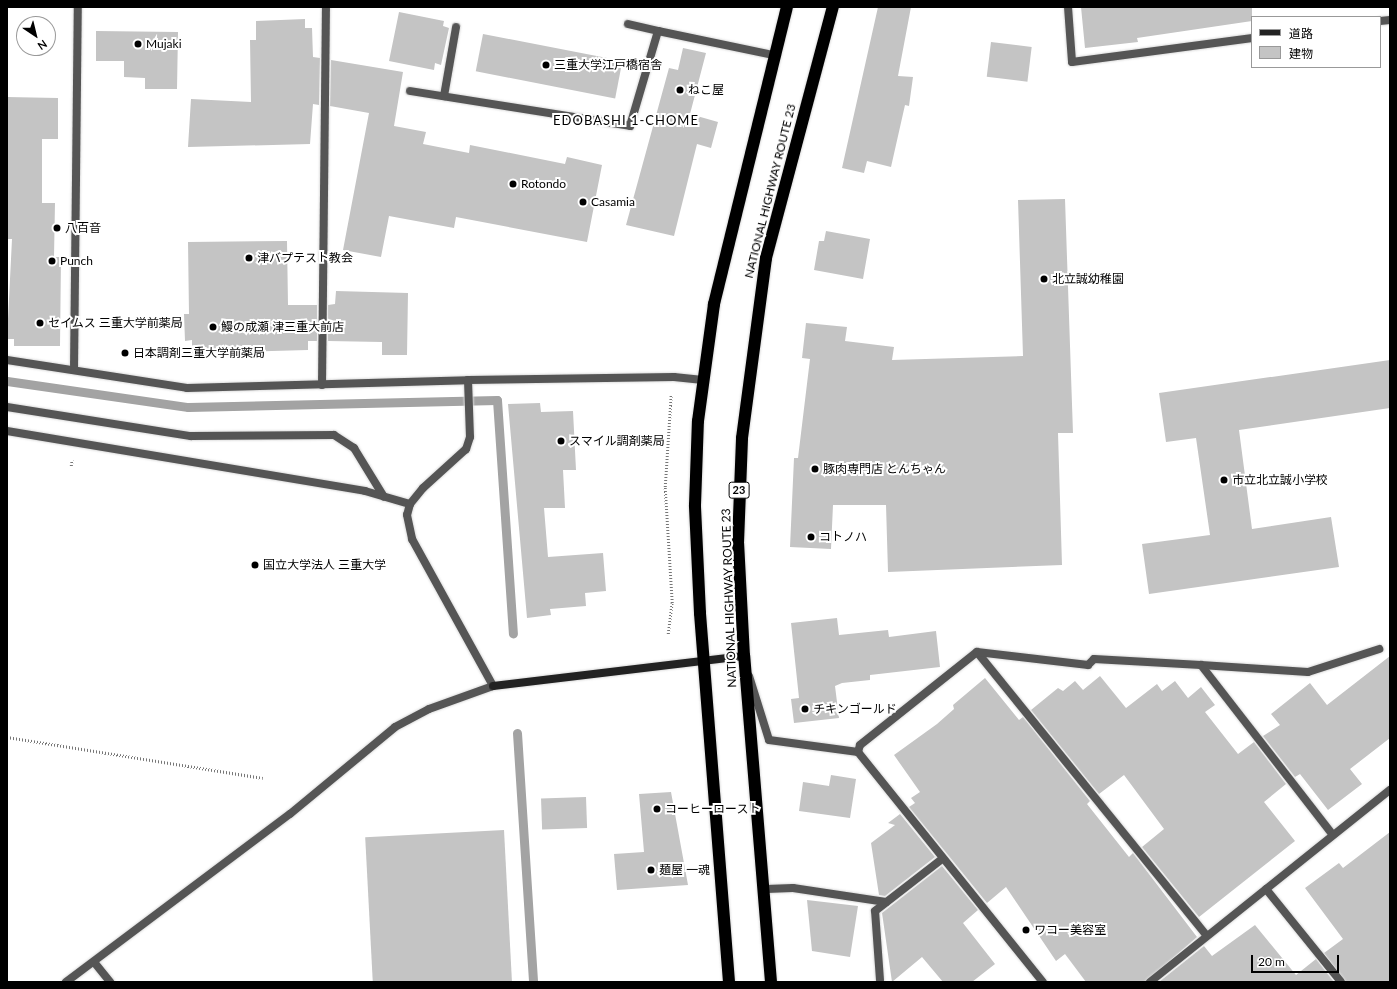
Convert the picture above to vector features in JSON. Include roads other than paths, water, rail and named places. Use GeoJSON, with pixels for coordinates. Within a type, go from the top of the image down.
{"type":"FeatureCollection","features":[{"type":"Feature","properties":{"kind":"highway"},"geometry":{"type":"LineString","coordinates":[[729,982],[703,660],[695,505],[703,380],[714,304],[773,56],[787,7]]}},
{"type":"Feature","properties":{"kind":"highway","name":"NATIONAL HIGHWAY ROUTE 23"},"geometry":{"type":"LineString","coordinates":[[771,982],[766,889],[744,656],[738,543],[747,378],[766,258],[833,7]]}},
{"type":"Feature","properties":{"kind":"street"},"geometry":{"type":"LineString","coordinates":[[74,369],[78,7]]}},
{"type":"Feature","properties":{"kind":"street"},"geometry":{"type":"LineString","coordinates":[[322,385],[326,7]]}},
{"type":"Feature","properties":{"kind":"street"},"geometry":{"type":"LineString","coordinates":[[1068,7],[1072,62],[1251,38]]}},
{"type":"Feature","properties":{"kind":"street"},"geometry":{"type":"LineString","coordinates":[[628,24],[773,56]]}},
{"type":"Feature","properties":{"kind":"street"},"geometry":{"type":"LineString","coordinates":[[444,96],[456,26]]}},
{"type":"Feature","properties":{"kind":"street"},"geometry":{"type":"LineString","coordinates":[[410,91],[630,126],[658,31]]}},
{"type":"Feature","properties":{"kind":"street"},"geometry":{"type":"LineString","coordinates":[[7,360],[74,369],[187,388],[468,380],[674,377],[703,380]]}},
{"type":"Feature","properties":{"kind":"street"},"geometry":{"type":"LineString","coordinates":[[468,380],[469,406],[466,449],[410,504],[407,515],[412,538],[493,686]]}},
{"type":"Feature","properties":{"kind":"street"},"geometry":{"type":"LineString","coordinates":[[7,407],[191,436],[334,435],[354,448],[384,497]]}},
{"type":"Feature","properties":{"kind":"street"},"geometry":{"type":"LineString","coordinates":[[7,431],[384,497],[410,504]]}},
{"type":"Feature","properties":{"kind":"street"},"geometry":{"type":"LineString","coordinates":[[858,752],[860,745],[977,652],[1088,665],[1094,659],[1308,672],[1379,650]]}},
{"type":"Feature","properties":{"kind":"street"},"geometry":{"type":"LineString","coordinates":[[977,652],[1207,936]]}},
{"type":"Feature","properties":{"kind":"street"},"geometry":{"type":"LineString","coordinates":[[66,982],[290,814],[395,727],[429,709],[493,686],[744,656],[769,740],[858,752],[942,859],[1043,982]]}},
{"type":"Feature","properties":{"kind":"street"},"geometry":{"type":"LineString","coordinates":[[1201,665],[1333,835]]}},
{"type":"Feature","properties":{"kind":"street"},"geometry":{"type":"LineString","coordinates":[[1150,982],[1390,791]]}},
{"type":"Feature","properties":{"kind":"street"},"geometry":{"type":"LineString","coordinates":[[880,980],[875,911],[942,859]]}},
{"type":"Feature","properties":{"kind":"street"},"geometry":{"type":"LineString","coordinates":[[766,889],[793,888],[886,902]]}},
{"type":"Feature","properties":{"kind":"street"},"geometry":{"type":"LineString","coordinates":[[1266,889],[1340,982]]}},
{"type":"Feature","properties":{"kind":"street"},"geometry":{"type":"LineString","coordinates":[[94,962],[110,982]]}},
{"type":"Feature","properties":{"kind":"waterway"},"geometry":{"type":"LineString","coordinates":[[7,381],[188,407],[497,400],[513,633]]}},
{"type":"Feature","properties":{"kind":"waterway"},"geometry":{"type":"LineString","coordinates":[[517,733],[533,982]]}},
{"type":"Feature","properties":{"kind":"place","name":"Mujaki"},"geometry":{"type":"Point","coordinates":[138,44]}},
{"type":"Feature","properties":{"kind":"place","name":"三重大学江戸橋宿舎"},"geometry":{"type":"Point","coordinates":[546,65]}},
{"type":"Feature","properties":{"kind":"place","name":"ねこ屋"},"geometry":{"type":"Point","coordinates":[680,90]}},
{"type":"Feature","properties":{"kind":"place","name":"Rotondo"},"geometry":{"type":"Point","coordinates":[513,184]}},
{"type":"Feature","properties":{"kind":"place","name":"Casamia"},"geometry":{"type":"Point","coordinates":[583,202]}},
{"type":"Feature","properties":{"kind":"place","name":"八百音"},"geometry":{"type":"Point","coordinates":[57,228]}},
{"type":"Feature","properties":{"kind":"place","name":"津バプテスト教会"},"geometry":{"type":"Point","coordinates":[249,258]}},
{"type":"Feature","properties":{"kind":"place","name":"Punch"},"geometry":{"type":"Point","coordinates":[52,261]}},
{"type":"Feature","properties":{"kind":"place","name":"北立誠幼稚園"},"geometry":{"type":"Point","coordinates":[1044,279]}},
{"type":"Feature","properties":{"kind":"place","name":"セイムス 三重大学前薬局"},"geometry":{"type":"Point","coordinates":[40,323]}},
{"type":"Feature","properties":{"kind":"place","name":"鰻の成瀬 津三重大前店"},"geometry":{"type":"Point","coordinates":[213,327]}},
{"type":"Feature","properties":{"kind":"place","name":"日本調剤三重大学前薬局"},"geometry":{"type":"Point","coordinates":[125,353]}},
{"type":"Feature","properties":{"kind":"place","name":"スマイル調剤薬局"},"geometry":{"type":"Point","coordinates":[561,441]}},
{"type":"Feature","properties":{"kind":"place","name":"豚肉専門店 とんちゃん"},"geometry":{"type":"Point","coordinates":[815,469]}},
{"type":"Feature","properties":{"kind":"place","name":"市立北立誠小学校"},"geometry":{"type":"Point","coordinates":[1224,480]}},
{"type":"Feature","properties":{"kind":"place","name":"コトノハ"},"geometry":{"type":"Point","coordinates":[811,537]}},
{"type":"Feature","properties":{"kind":"place","name":"国立大学法人 三重大学"},"geometry":{"type":"Point","coordinates":[255,565]}},
{"type":"Feature","properties":{"kind":"place","name":"チキンゴールド"},"geometry":{"type":"Point","coordinates":[805,709]}},
{"type":"Feature","properties":{"kind":"place","name":"コーヒーロースト"},"geometry":{"type":"Point","coordinates":[657,809]}},
{"type":"Feature","properties":{"kind":"place","name":"麺屋 一魂"},"geometry":{"type":"Point","coordinates":[651,870]}},
{"type":"Feature","properties":{"kind":"place","name":"ワコー美容室"},"geometry":{"type":"Point","coordinates":[1026,930]}},
{"type":"Feature","properties":{"kind":"district","name":"EDOBASHI 1-CHOME"},"geometry":{"type":"Point","coordinates":[626,120]}}]}
